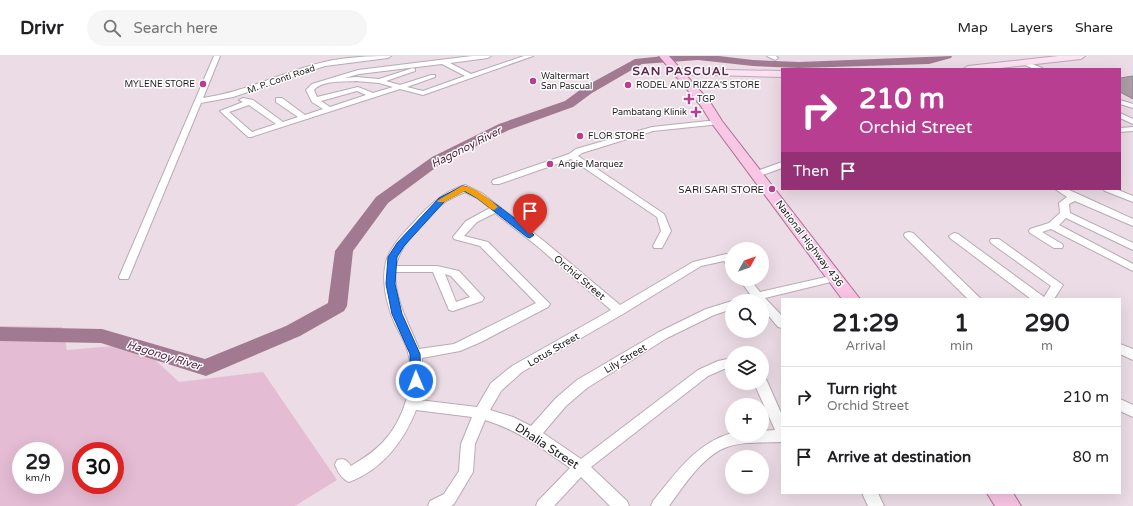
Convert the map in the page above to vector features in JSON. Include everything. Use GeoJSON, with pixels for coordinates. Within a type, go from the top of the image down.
{"type":"FeatureCollection","features":[{"type":"Feature","properties":{"kind":"main road"},"geometry":{"type":"LineString","coordinates":[[985,68],[1023,62],[1081,56]]}},
{"type":"Feature","properties":{"kind":"main road","name":"National Highway 436"},"geometry":{"type":"LineString","coordinates":[[666,58],[706,104],[717,122],[850,298]]}},
{"type":"Feature","properties":{"kind":"main road"},"geometry":{"type":"LineString","coordinates":[[679,72],[781,74]]}},
{"type":"Feature","properties":{"kind":"main road"},"geometry":{"type":"LineString","coordinates":[[1000,494],[1009,506]]}},
{"type":"Feature","properties":{"kind":"street"},"geometry":{"type":"LineString","coordinates":[[124,277],[217,56]]}},
{"type":"Feature","properties":{"kind":"street","name":"M. P. Conti Road"},"geometry":{"type":"LineString","coordinates":[[198,101],[231,95],[324,64],[388,56]]}},
{"type":"Feature","properties":{"kind":"street"},"geometry":{"type":"LineString","coordinates":[[408,56],[416,66],[448,84]]}},
{"type":"Feature","properties":{"kind":"street"},"geometry":{"type":"LineString","coordinates":[[329,110],[315,100],[310,90],[323,82],[358,72],[488,56]]}},
{"type":"Feature","properties":{"kind":"street"},"geometry":{"type":"LineString","coordinates":[[323,82],[356,79],[379,81],[423,93],[530,56]]}},
{"type":"Feature","properties":{"kind":"street"},"geometry":{"type":"LineString","coordinates":[[472,59],[494,69]]}},
{"type":"Feature","properties":{"kind":"street"},"geometry":{"type":"LineString","coordinates":[[444,62],[470,76]]}},
{"type":"Feature","properties":{"kind":"street"},"geometry":{"type":"LineString","coordinates":[[1023,62],[1038,68]]}},
{"type":"Feature","properties":{"kind":"street"},"geometry":{"type":"LineString","coordinates":[[379,81],[416,66]]}},
{"type":"Feature","properties":{"kind":"street"},"geometry":{"type":"LineString","coordinates":[[250,102],[224,111],[251,135],[280,124],[304,118],[433,76]]}},
{"type":"Feature","properties":{"kind":"street"},"geometry":{"type":"LineString","coordinates":[[315,100],[358,89],[374,96]]}},
{"type":"Feature","properties":{"kind":"street"},"geometry":{"type":"LineString","coordinates":[[231,95],[250,102],[280,124]]}},
{"type":"Feature","properties":{"kind":"street"},"geometry":{"type":"LineString","coordinates":[[279,100],[304,118]]}},
{"type":"Feature","properties":{"kind":"street"},"geometry":{"type":"LineString","coordinates":[[1121,102],[1133,106]]}},
{"type":"Feature","properties":{"kind":"street"},"geometry":{"type":"LineString","coordinates":[[1121,116],[1133,122]]}},
{"type":"Feature","properties":{"kind":"street"},"geometry":{"type":"LineString","coordinates":[[496,182],[572,156],[579,151],[652,129],[717,122]]}},
{"type":"Feature","properties":{"kind":"street"},"geometry":{"type":"LineString","coordinates":[[1121,130],[1133,129]]}},
{"type":"Feature","properties":{"kind":"street"},"geometry":{"type":"LineString","coordinates":[[572,156],[661,216],[666,231],[658,246]]}},
{"type":"Feature","properties":{"kind":"street"},"geometry":{"type":"LineString","coordinates":[[757,174],[781,165]]}},
{"type":"Feature","properties":{"kind":"street","name":"Orchid Street"},"geometry":{"type":"LineString","coordinates":[[342,465],[349,475],[378,456],[397,436],[412,404],[417,377],[415,354],[397,314],[390,284],[390,269],[393,257],[400,245],[442,200],[464,188],[480,196],[541,244],[620,311]]}},
{"type":"Feature","properties":{"kind":"street"},"geometry":{"type":"LineString","coordinates":[[1062,190],[1133,224]]}},
{"type":"Feature","properties":{"kind":"street"},"geometry":{"type":"LineString","coordinates":[[1110,190],[1133,199]]}},
{"type":"Feature","properties":{"kind":"street"},"geometry":{"type":"LineString","coordinates":[[1065,214],[1064,203],[1074,197]]}},
{"type":"Feature","properties":{"kind":"street"},"geometry":{"type":"LineString","coordinates":[[415,354],[456,348],[477,339],[544,304],[484,244],[458,237],[464,226],[496,208]]}},
{"type":"Feature","properties":{"kind":"street"},"geometry":{"type":"LineString","coordinates":[[1058,246],[1034,231],[1052,225],[1065,214]]}},
{"type":"Feature","properties":{"kind":"street"},"geometry":{"type":"LineString","coordinates":[[1065,214],[1133,247]]}},
{"type":"Feature","properties":{"kind":"street"},"geometry":{"type":"LineString","coordinates":[[1052,225],[1133,268]]}},
{"type":"Feature","properties":{"kind":"street"},"geometry":{"type":"LineString","coordinates":[[909,236],[974,298]]}},
{"type":"Feature","properties":{"kind":"street"},"geometry":{"type":"LineString","coordinates":[[954,236],[1038,298]]}},
{"type":"Feature","properties":{"kind":"street"},"geometry":{"type":"LineString","coordinates":[[995,241],[1057,284],[1049,298]]}},
{"type":"Feature","properties":{"kind":"street","name":"Lotus Street"},"geometry":{"type":"LineString","coordinates":[[436,506],[449,499],[466,472],[468,444],[481,413],[496,387],[518,369],[620,311],[697,264],[725,257]]}},
{"type":"Feature","properties":{"kind":"street"},"geometry":{"type":"LineString","coordinates":[[390,269],[437,269]]}},
{"type":"Feature","properties":{"kind":"street"},"geometry":{"type":"LineString","coordinates":[[769,296],[835,278]]}},
{"type":"Feature","properties":{"kind":"street"},"geometry":{"type":"LineString","coordinates":[[750,286],[756,294]]}},
{"type":"Feature","properties":{"kind":"street","name":"Lily Street"},"geometry":{"type":"LineString","coordinates":[[533,434],[561,402],[582,384],[663,335],[710,312],[725,307]]}},
{"type":"Feature","properties":{"kind":"street"},"geometry":{"type":"LineString","coordinates":[[769,309],[781,323]]}},
{"type":"Feature","properties":{"kind":"street"},"geometry":{"type":"LineString","coordinates":[[1121,349],[1133,355]]}},
{"type":"Feature","properties":{"kind":"street"},"geometry":{"type":"LineString","coordinates":[[544,506],[581,466],[704,373],[725,364]]}},
{"type":"Feature","properties":{"kind":"street"},"geometry":{"type":"LineString","coordinates":[[764,390],[781,428]]}},
{"type":"Feature","properties":{"kind":"street","name":"Dhalia Street"},"geometry":{"type":"LineString","coordinates":[[412,404],[481,413],[508,420],[533,434],[581,466],[621,506]]}},
{"type":"Feature","properties":{"kind":"street"},"geometry":{"type":"LineString","coordinates":[[1121,405],[1133,412]]}},
{"type":"Feature","properties":{"kind":"street"},"geometry":{"type":"LineString","coordinates":[[659,506],[701,456],[718,444],[744,437],[781,436]]}},
{"type":"Feature","properties":{"kind":"street"},"geometry":{"type":"LineString","coordinates":[[870,494],[876,506]]}},
{"type":"Feature","properties":{"kind":"shaded area"},"geometry":{"type":"Polygon","coordinates":[[[0,326],[62,327],[67,350],[138,344],[179,382],[263,372],[337,480],[295,506],[0,506],[0,326]]]}},
{"type":"Feature","properties":{"kind":"building"},"geometry":{"type":"Polygon","coordinates":[[[1133,76],[1133,99],[1121,93],[1121,78],[1133,76]]]}},
{"type":"Feature","properties":{"kind":"waterway","name":"Hagonoy River"},"geometry":{"type":"LineString","coordinates":[[0,334],[102,336],[206,368],[293,331],[337,306],[344,251],[382,200],[437,160],[504,127],[569,104],[588,90],[639,61],[698,57],[753,63],[799,65],[929,61],[947,56]]}},
{"type":"Feature","properties":{"kind":"slow traffic"},"geometry":{"type":"LineString","coordinates":[[441,201],[464,188],[480,196],[494,207]]}},
{"type":"Feature","properties":{"kind":"place","name":"Waltermart San Pascual"},"geometry":{"type":"Point","coordinates":[533,81]}},
{"type":"Feature","properties":{"kind":"place","name":"MYLENE STORE"},"geometry":{"type":"Point","coordinates":[203,84]}},
{"type":"Feature","properties":{"kind":"place","name":"RODEL AND RIZZA'S STORE"},"geometry":{"type":"Point","coordinates":[628,85]}},
{"type":"Feature","properties":{"kind":"place","name":"TGP"},"geometry":{"type":"Point","coordinates":[689,99]}},
{"type":"Feature","properties":{"kind":"place","name":"Pambatang Klinik"},"geometry":{"type":"Point","coordinates":[696,112]}},
{"type":"Feature","properties":{"kind":"place","name":"FLOR STORE"},"geometry":{"type":"Point","coordinates":[580,136]}},
{"type":"Feature","properties":{"kind":"place","name":"Angie Marquez"},"geometry":{"type":"Point","coordinates":[550,164]}},
{"type":"Feature","properties":{"kind":"place","name":"SARI SARI STORE"},"geometry":{"type":"Point","coordinates":[772,189]}},
{"type":"Feature","properties":{"kind":"district","name":"SAN PASCUAL"},"geometry":{"type":"Point","coordinates":[681,71]}},
{"type":"Feature","properties":{"kind":"route"},"geometry":{"type":"LineString","coordinates":[[416,381],[415,354],[397,314],[390,284],[390,269],[393,257],[400,245],[431,210],[442,200],[464,188],[480,196],[530,235]]}}]}
